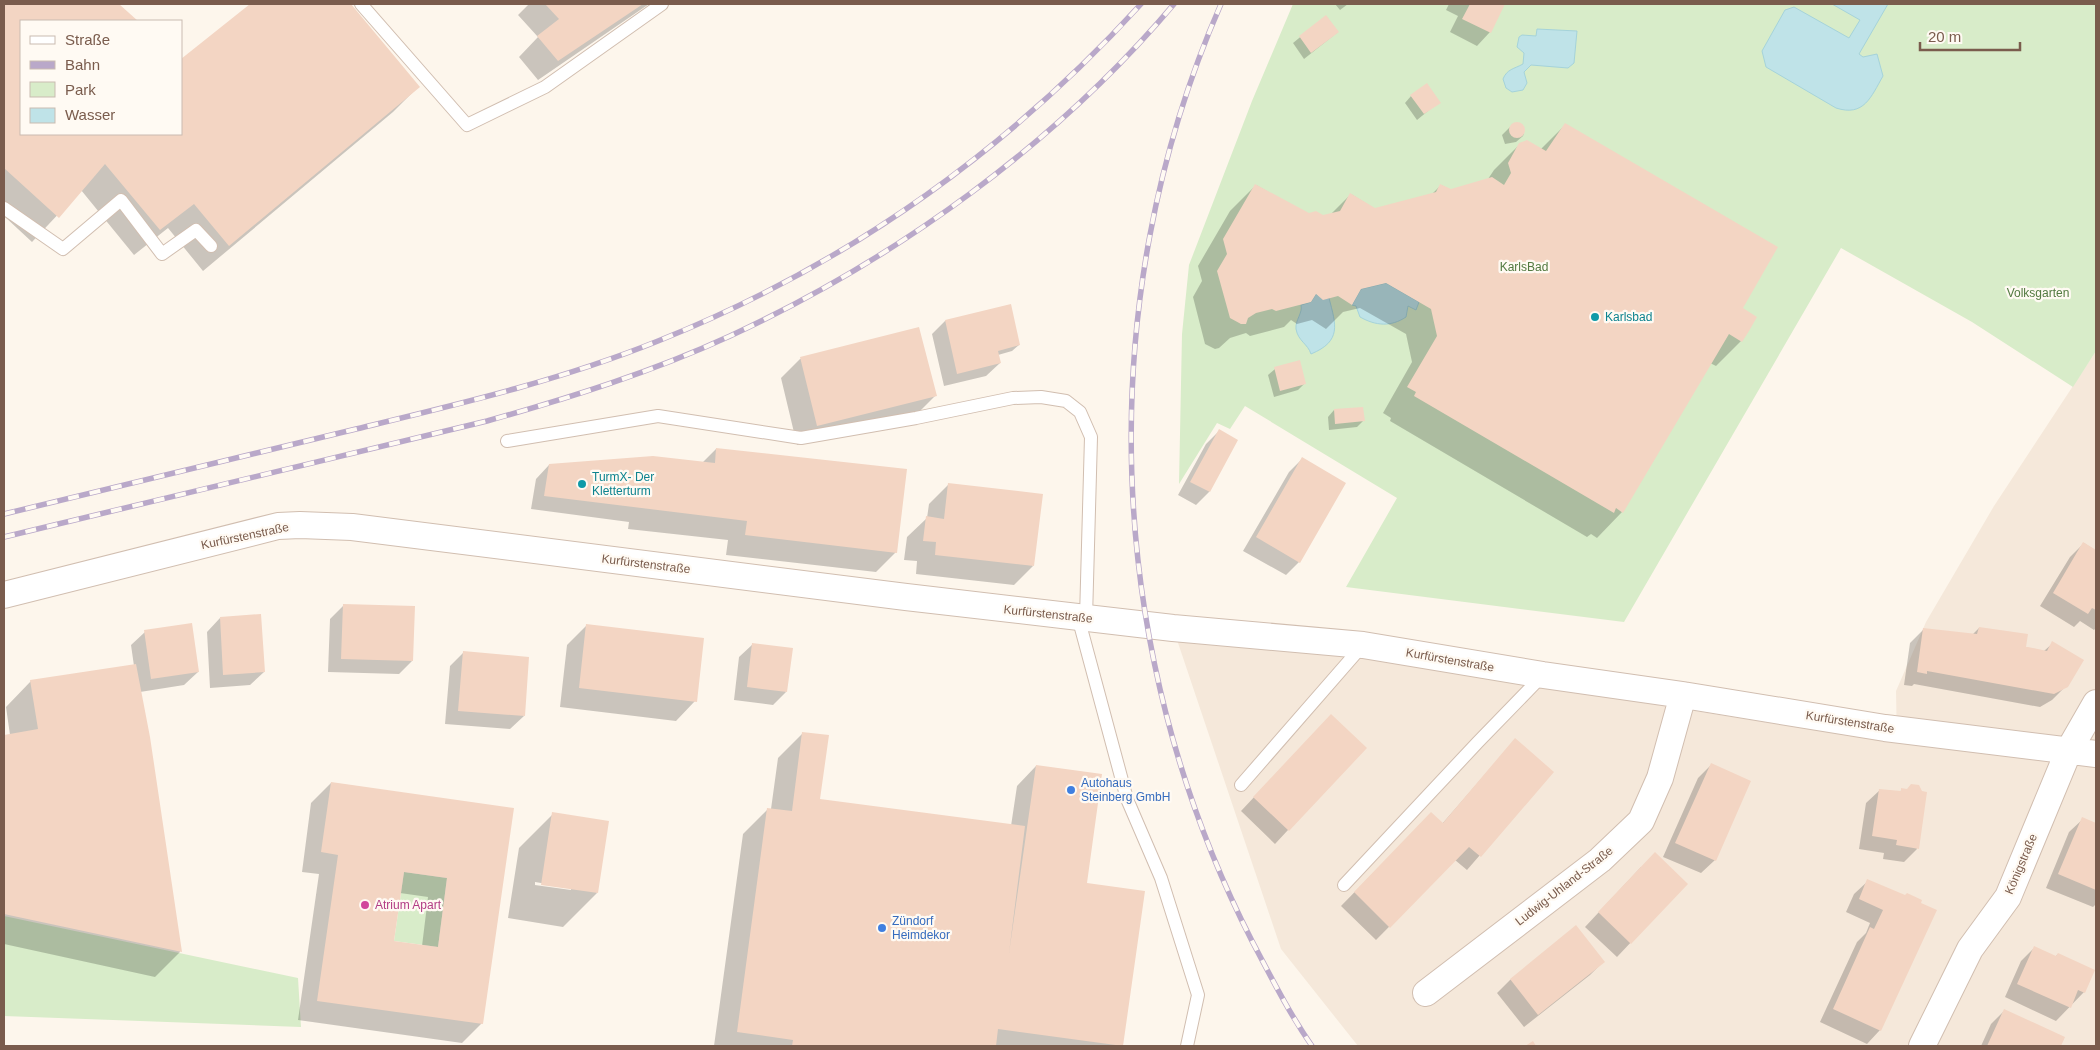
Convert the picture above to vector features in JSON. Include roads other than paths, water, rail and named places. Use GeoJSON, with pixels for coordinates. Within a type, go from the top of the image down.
{"type":"FeatureCollection","features":[{"type":"Feature","properties":{"kind":"street","name":"Kurfürstenstraße"},"geometry":{"type":"LineString","coordinates":[[4,595],[278,526],[352,527],[906,597],[1182,629],[1362,645],[1884,728],[2096,754]]}},
{"type":"Feature","properties":{"kind":"street","name":"Ludwig-Uhland-Straße"},"geometry":{"type":"LineString","coordinates":[[1426,993],[1600,860],[1641,821],[1660,778],[1683,695]]}},
{"type":"Feature","properties":{"kind":"street","name":"Königstraße"},"geometry":{"type":"LineString","coordinates":[[1922,1046],[1970,949],[2008,897],[2069,750],[2096,703]]}},
{"type":"Feature","properties":{"kind":"lane"},"geometry":{"type":"LineString","coordinates":[[361,4],[467,125],[545,87],[662,4]]}},
{"type":"Feature","properties":{"kind":"lane"},"geometry":{"type":"LineString","coordinates":[[4,208],[63,249],[121,200],[162,254],[196,230],[211,246]]}},
{"type":"Feature","properties":{"kind":"lane"},"geometry":{"type":"LineString","coordinates":[[507,441],[658,416],[801,438],[916,418],[1013,398],[1041,397],[1066,401],[1080,412],[1091,437],[1082,617],[1127,799],[1161,878],[1198,995],[1187,1046]]}},
{"type":"Feature","properties":{"kind":"lane"},"geometry":{"type":"LineString","coordinates":[[1241,785],[1362,645]]}},
{"type":"Feature","properties":{"kind":"lane"},"geometry":{"type":"LineString","coordinates":[[1344,885],[1543,675]]}},
{"type":"Feature","properties":{"kind":"water"},"geometry":{"type":"Polygon","coordinates":[[[1832,4],[1888,4],[1859,54],[1863,57],[1877,54],[1883,76],[1870,98],[1860,107],[1853,110],[1836,108],[1766,67],[1762,51],[1785,10],[1794,7],[1849,38],[1860,20],[1832,4]]]}},
{"type":"Feature","properties":{"kind":"water"},"geometry":{"type":"Polygon","coordinates":[[[1537,29],[1577,31],[1574,63],[1568,68],[1531,65],[1524,72],[1527,83],[1523,90],[1512,92],[1506,88],[1503,79],[1509,71],[1523,64],[1524,53],[1517,47],[1519,37],[1522,35],[1536,36],[1537,29]]]}},
{"type":"Feature","properties":{"kind":"water"},"geometry":{"type":"Polygon","coordinates":[[[1386,283],[1419,302],[1416,310],[1408,306],[1406,317],[1389,324],[1378,324],[1360,317],[1356,306],[1352,305],[1361,289],[1386,283]]]}},
{"type":"Feature","properties":{"kind":"water"},"geometry":{"type":"Polygon","coordinates":[[[1316,294],[1323,299],[1329,298],[1335,324],[1332,338],[1328,344],[1311,354],[1299,337],[1296,326],[1301,305],[1311,302],[1316,294]]]}},
{"type":"Feature","properties":{"kind":"railway"},"geometry":{"type":"LineString","coordinates":[[4,514],[391,421],[506,391],[621,355],[727,311],[793,278],[919,200],[978,156],[1035,109],[1089,58],[1141,4]]}},
{"type":"Feature","properties":{"kind":"railway"},"geometry":{"type":"LineString","coordinates":[[4,537],[487,421],[610,383],[671,361],[730,336],[792,305],[853,271],[912,234],[970,194],[1078,104],[1128,55],[1174,4]]}},
{"type":"Feature","properties":{"kind":"railway"},"geometry":{"type":"LineString","coordinates":[[1221,4],[1179,118],[1150,236],[1134,356],[1132,476],[1143,596],[1166,715],[1203,830],[1252,941],[1288,1008],[1312,1046]]}},
{"type":"Feature","properties":{"kind":"place","name":"Karlsbad"},"geometry":{"type":"Point","coordinates":[1595,317]}},
{"type":"Feature","properties":{"kind":"place","name":"TurmX- Der Kletterturm"},"geometry":{"type":"Point","coordinates":[582,484]}},
{"type":"Feature","properties":{"kind":"place","name":"Autohaus Steinberg GmbH"},"geometry":{"type":"Point","coordinates":[1071,790]}},
{"type":"Feature","properties":{"kind":"place","name":"Atrium Apart"},"geometry":{"type":"Point","coordinates":[365,905]}},
{"type":"Feature","properties":{"kind":"place","name":"Zündorf Heimdekor"},"geometry":{"type":"Point","coordinates":[882,928]}},
{"type":"Feature","properties":{"kind":"park label","name":"KarlsBad"},"geometry":{"type":"Point","coordinates":[1524,267]}},
{"type":"Feature","properties":{"kind":"park label","name":"Volksgarten"},"geometry":{"type":"Point","coordinates":[2038,293]}}]}
